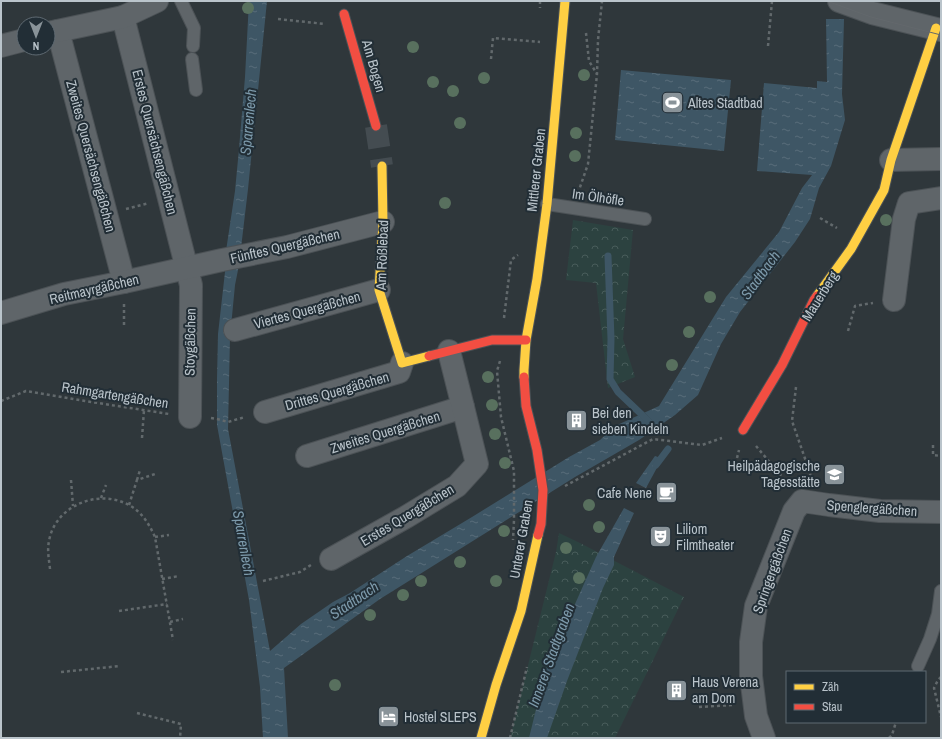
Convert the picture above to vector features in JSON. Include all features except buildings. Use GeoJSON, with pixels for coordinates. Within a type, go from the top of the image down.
{"type":"FeatureCollection","features":[{"type":"Feature","properties":{"kind":"street"},"geometry":{"type":"LineString","coordinates":[[56,31],[123,17],[157,1]]}},
{"type":"Feature","properties":{"kind":"street","name":"Mittlerer Graben"},"geometry":{"type":"LineString","coordinates":[[526,340],[537,280],[547,204],[565,1]]}},
{"type":"Feature","properties":{"kind":"street"},"geometry":{"type":"LineString","coordinates":[[838,1],[872,13],[939,29]]}},
{"type":"Feature","properties":{"kind":"street","name":"Am Bogen"},"geometry":{"type":"LineString","coordinates":[[344,14],[376,126]]}},
{"type":"Feature","properties":{"kind":"street","name":"Erstes Quersächsengäßchen"},"geometry":{"type":"LineString","coordinates":[[123,17],[187,267]]}},
{"type":"Feature","properties":{"kind":"street","name":"Mauerberg"},"geometry":{"type":"LineString","coordinates":[[743,430],[782,366],[814,300],[851,249],[884,190],[891,160],[939,29]]}},
{"type":"Feature","properties":{"kind":"street"},"geometry":{"type":"LineString","coordinates":[[1,46],[16,42]]}},
{"type":"Feature","properties":{"kind":"street","name":"Zweites Quersächsengäßchen"},"geometry":{"type":"LineString","coordinates":[[56,42],[106,214],[124,282]]}},
{"type":"Feature","properties":{"kind":"street"},"geometry":{"type":"LineString","coordinates":[[891,160],[941,159]]}},
{"type":"Feature","properties":{"kind":"street","name":"Am Rößlebad"},"geometry":{"type":"LineString","coordinates":[[382,166],[383,222],[379,290],[402,363]]}},
{"type":"Feature","properties":{"kind":"street"},"geometry":{"type":"LineString","coordinates":[[894,300],[904,219],[909,203],[941,198]]}},
{"type":"Feature","properties":{"kind":"street","name":"Fünftes Quergäßchen"},"geometry":{"type":"LineString","coordinates":[[187,267],[287,247],[383,222]]}},
{"type":"Feature","properties":{"kind":"street","name":"Reitmayrgäßchen"},"geometry":{"type":"LineString","coordinates":[[1,313],[64,294],[187,267]]}},
{"type":"Feature","properties":{"kind":"street","name":"Stoygäßchen"},"geometry":{"type":"LineString","coordinates":[[187,267],[191,285],[190,417]]}},
{"type":"Feature","properties":{"kind":"street","name":"Viertes Quergäßchen"},"geometry":{"type":"LineString","coordinates":[[235,330],[379,290]]}},
{"type":"Feature","properties":{"kind":"street"},"geometry":{"type":"LineString","coordinates":[[402,363],[492,340],[526,340]]}},
{"type":"Feature","properties":{"kind":"street","name":"Unterer Graben"},"geometry":{"type":"LineString","coordinates":[[481,738],[496,685],[521,611],[541,524],[543,490],[537,450],[526,406],[524,370],[526,340]]}},
{"type":"Feature","properties":{"kind":"street"},"geometry":{"type":"LineString","coordinates":[[449,351],[463,407]]}},
{"type":"Feature","properties":{"kind":"street","name":"Drittes Quergäßchen"},"geometry":{"type":"LineString","coordinates":[[265,412],[399,372],[402,363]]}},
{"type":"Feature","properties":{"kind":"street","name":"Zweites Quergäßchen"},"geometry":{"type":"LineString","coordinates":[[307,456],[463,407]]}},
{"type":"Feature","properties":{"kind":"street","name":"Erstes Quergäßchen"},"geometry":{"type":"LineString","coordinates":[[331,559],[406,517],[457,486],[478,464],[463,407]]}},
{"type":"Feature","properties":{"kind":"street","name":"Spenglergäßchen"},"geometry":{"type":"LineString","coordinates":[[802,501],[880,511],[941,512]]}},
{"type":"Feature","properties":{"kind":"street","name":"Springergäßchen"},"geometry":{"type":"LineString","coordinates":[[764,738],[756,716],[751,676],[751,642],[756,606],[794,511],[802,501]]}},
{"type":"Feature","properties":{"kind":"lane"},"geometry":{"type":"LineString","coordinates":[[181,1],[194,28],[193,46]]}},
{"type":"Feature","properties":{"kind":"lane"},"geometry":{"type":"LineString","coordinates":[[192,59],[196,90]]}},
{"type":"Feature","properties":{"kind":"lane","name":"Im Ölhöfle"},"geometry":{"type":"LineString","coordinates":[[547,204],[645,219]]}},
{"type":"Feature","properties":{"kind":"lane"},"geometry":{"type":"LineString","coordinates":[[918,666],[930,639],[938,614],[941,590]]}},
{"type":"Feature","properties":{"kind":"path"},"geometry":{"type":"LineString","coordinates":[[572,208],[588,164],[597,74],[598,40],[602,1]]}},
{"type":"Feature","properties":{"kind":"path"},"geometry":{"type":"LineString","coordinates":[[768,46],[772,1]]}},
{"type":"Feature","properties":{"kind":"path"},"geometry":{"type":"LineString","coordinates":[[278,19],[348,27]]}},
{"type":"Feature","properties":{"kind":"path"},"geometry":{"type":"LineString","coordinates":[[586,27],[589,61],[597,74]]}},
{"type":"Feature","properties":{"kind":"path"},"geometry":{"type":"LineString","coordinates":[[491,59],[493,38],[562,43]]}},
{"type":"Feature","properties":{"kind":"path"},"geometry":{"type":"LineString","coordinates":[[106,214],[169,197]]}},
{"type":"Feature","properties":{"kind":"path"},"geometry":{"type":"LineString","coordinates":[[848,330],[854,306],[894,300]]}},
{"type":"Feature","properties":{"kind":"path"},"geometry":{"type":"LineString","coordinates":[[508,340],[497,371],[501,417],[514,471],[513,542]]}},
{"type":"Feature","properties":{"kind":"path"},"geometry":{"type":"LineString","coordinates":[[543,490],[567,486],[652,439],[702,445],[743,430],[802,501],[811,491],[812,485],[810,473],[792,421],[796,386]]}},
{"type":"Feature","properties":{"kind":"path","name":"Rahmgartengäßchen"},"geometry":{"type":"LineString","coordinates":[[1,401],[26,391],[190,417],[217,419],[228,422]]}},
{"type":"Feature","properties":{"kind":"path"},"geometry":{"type":"LineString","coordinates":[[142,438],[144,410]]}},
{"type":"Feature","properties":{"kind":"path"},"geometry":{"type":"LineString","coordinates":[[933,445],[933,456],[941,456]]}},
{"type":"Feature","properties":{"kind":"path"},"geometry":{"type":"LineString","coordinates":[[129,505],[140,470]]}},
{"type":"Feature","properties":{"kind":"path"},"geometry":{"type":"LineString","coordinates":[[137,480],[155,474]]}},
{"type":"Feature","properties":{"kind":"path"},"geometry":{"type":"LineString","coordinates":[[71,480],[74,506]]}},
{"type":"Feature","properties":{"kind":"path"},"geometry":{"type":"LineString","coordinates":[[101,498],[106,485]]}},
{"type":"Feature","properties":{"kind":"path"},"geometry":{"type":"LineString","coordinates":[[50,569],[48,554],[49,540],[54,527],[62,515],[74,506],[87,500],[101,498],[115,499],[129,505],[140,513],[149,524],[155,538],[174,640]]}},
{"type":"Feature","properties":{"kind":"path"},"geometry":{"type":"LineString","coordinates":[[155,538],[169,535]]}},
{"type":"Feature","properties":{"kind":"path"},"geometry":{"type":"LineString","coordinates":[[263,581],[300,572],[322,557],[331,559]]}},
{"type":"Feature","properties":{"kind":"path"},"geometry":{"type":"LineString","coordinates":[[162,579],[179,576]]}},
{"type":"Feature","properties":{"kind":"path"},"geometry":{"type":"LineString","coordinates":[[119,611],[167,604]]}},
{"type":"Feature","properties":{"kind":"path"},"geometry":{"type":"LineString","coordinates":[[170,622],[183,619]]}},
{"type":"Feature","properties":{"kind":"path"},"geometry":{"type":"LineString","coordinates":[[61,672],[120,666]]}},
{"type":"Feature","properties":{"kind":"path"},"geometry":{"type":"LineString","coordinates":[[941,677],[934,688],[941,717]]}},
{"type":"Feature","properties":{"kind":"path"},"geometry":{"type":"LineString","coordinates":[[699,707],[755,703]]}},
{"type":"Feature","properties":{"kind":"path"},"geometry":{"type":"LineString","coordinates":[[137,714],[181,724],[180,738]]}},
{"type":"Feature","properties":{"kind":"path"},"geometry":{"type":"LineString","coordinates":[[889,738],[892,735],[896,723]]}},
{"type":"Feature","properties":{"kind":"green space"},"geometry":{"type":"Polygon","coordinates":[[[573,220],[633,230],[623,339],[635,377],[608,388],[596,283],[566,280],[573,220]]]}},
{"type":"Feature","properties":{"kind":"green space"},"geometry":{"type":"Polygon","coordinates":[[[559,533],[684,597],[615,738],[510,738],[556,552],[559,533]]]}},
{"type":"Feature","properties":{"kind":"water"},"geometry":{"type":"Polygon","coordinates":[[[249,1],[267,1],[248,189],[239,265],[235,285],[230,337],[228,429],[270,651],[301,624],[333,602],[350,593],[407,556],[569,457],[600,440],[615,426],[659,406],[726,297],[779,232],[802,188],[812,175],[757,171],[764,83],[817,88],[817,81],[827,82],[826,19],[844,19],[842,94],[845,120],[831,166],[819,188],[810,219],[795,242],[740,312],[721,344],[698,395],[675,415],[639,440],[575,477],[380,599],[284,668],[288,738],[263,738],[260,687],[249,600],[217,425],[218,334],[226,251],[235,191],[239,149],[249,1]]]}},
{"type":"Feature","properties":{"kind":"water"},"geometry":{"type":"Polygon","coordinates":[[[621,70],[731,80],[724,151],[615,140],[621,70]]]}},
{"type":"Feature","properties":{"kind":"water"},"geometry":{"type":"Polygon","coordinates":[[[655,456],[664,459],[659,464],[646,488],[636,483],[655,456]]]}},
{"type":"Feature","properties":{"kind":"water"},"geometry":{"type":"Polygon","coordinates":[[[624,508],[634,513],[614,557],[614,565],[603,588],[547,738],[529,738],[546,669],[596,557],[624,508]]]}},
{"type":"Feature","properties":{"kind":"pier"},"geometry":{"type":"Polygon","coordinates":[[[643,411],[660,428],[655,431],[637,414],[643,411]]]}},
{"type":"Feature","properties":{"kind":"waterway","name":"Innerer Stadtgraben"},"geometry":{"type":"LineString","coordinates":[[608,256],[611,339],[610,379],[618,392],[659,431]]}},
{"type":"Feature","properties":{"kind":"waterway","name":"Innerer Stadtgraben"},"geometry":{"type":"LineString","coordinates":[[656,465],[668,449]]}},
{"type":"Feature","properties":{"kind":"tunnel"},"geometry":{"type":"LineString","coordinates":[[376,126],[382,166]]}},
{"type":"Feature","properties":{"kind":"tram line"},"geometry":{"type":"LineString","coordinates":[[827,1],[871,17],[941,35]]}},
{"type":"Feature","properties":{"kind":"traffic: slow"},"geometry":{"type":"LineString","coordinates":[[524,377],[526,340],[537,279],[547,204],[565,1]]}},
{"type":"Feature","properties":{"kind":"traffic: slow"},"geometry":{"type":"LineString","coordinates":[[817,296],[851,249],[884,190],[891,160],[936,28]]}},
{"type":"Feature","properties":{"kind":"traffic: slow"},"geometry":{"type":"LineString","coordinates":[[382,166],[383,222],[379,290],[402,363],[429,356]]}},
{"type":"Feature","properties":{"kind":"traffic: slow"},"geometry":{"type":"LineString","coordinates":[[481,738],[496,685],[521,611],[538,535]]}},
{"type":"Feature","properties":{"kind":"traffic: jam"},"geometry":{"type":"LineString","coordinates":[[344,14],[376,126]]}},
{"type":"Feature","properties":{"kind":"traffic: jam"},"geometry":{"type":"LineString","coordinates":[[743,430],[782,365],[817,296]]}},
{"type":"Feature","properties":{"kind":"traffic: jam"},"geometry":{"type":"LineString","coordinates":[[429,356],[492,340],[526,340]]}},
{"type":"Feature","properties":{"kind":"traffic: jam"},"geometry":{"type":"LineString","coordinates":[[524,377],[526,406],[537,450],[543,490],[541,524],[538,535]]}},
{"type":"Feature","properties":{"kind":"place","name":"Altes Stadtbad"},"geometry":{"type":"Point","coordinates":[673,103]}},
{"type":"Feature","properties":{"kind":"place","name":"Bei den sieben Kindeln"},"geometry":{"type":"Point","coordinates":[576,421]}},
{"type":"Feature","properties":{"kind":"place","name":"Heilpädagogische Tagesstätte"},"geometry":{"type":"Point","coordinates":[835,474]}},
{"type":"Feature","properties":{"kind":"place","name":"Cafe Nene"},"geometry":{"type":"Point","coordinates":[667,493]}},
{"type":"Feature","properties":{"kind":"place","name":"Liliom Filmtheater"},"geometry":{"type":"Point","coordinates":[660,537]}},
{"type":"Feature","properties":{"kind":"place","name":"Haus Verena am Dom"},"geometry":{"type":"Point","coordinates":[676,690]}},
{"type":"Feature","properties":{"kind":"place","name":"Hostel SLEPS"},"geometry":{"type":"Point","coordinates":[389,717]}},
{"type":"Feature","properties":{"kind":"water label","name":"Sparrenlech"},"geometry":{"type":"Point","coordinates":[248,122]}},
{"type":"Feature","properties":{"kind":"water label","name":"Stadtbach"},"geometry":{"type":"Point","coordinates":[760,275]}},
{"type":"Feature","properties":{"kind":"water label","name":"Sparrenlech"},"geometry":{"type":"Point","coordinates":[244,543]}},
{"type":"Feature","properties":{"kind":"water label","name":"Stadtbach"},"geometry":{"type":"Point","coordinates":[354,600]}}]}
